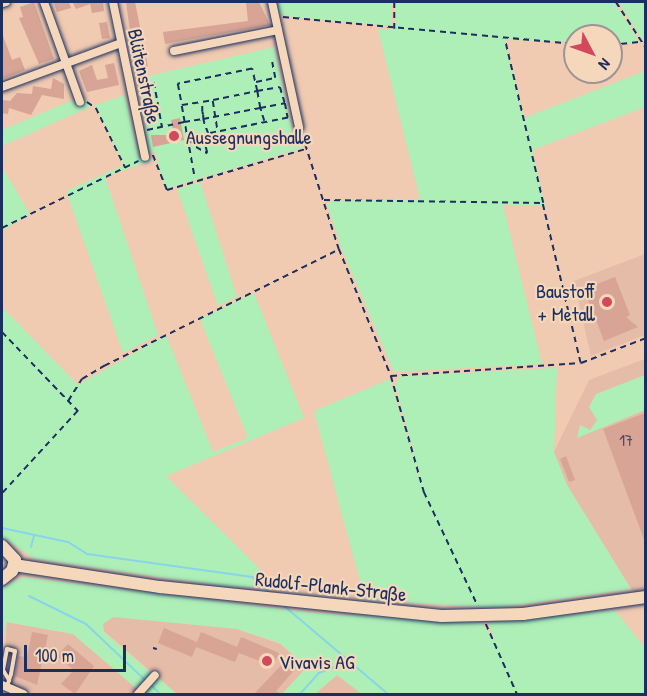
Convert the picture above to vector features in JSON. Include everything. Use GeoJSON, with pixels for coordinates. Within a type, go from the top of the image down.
{"type":"FeatureCollection","features":[{"type":"Feature","properties":{"kind":"main road"},"geometry":{"type":"LineString","coordinates":[[2,546],[13,555],[14,565],[2,579]]}},
{"type":"Feature","properties":{"kind":"main road","name":"Rudolf-Plank-Straße"},"geometry":{"type":"LineString","coordinates":[[14,565],[288,602],[482,616],[645,597]]}},
{"type":"Feature","properties":{"kind":"street"},"geometry":{"type":"LineString","coordinates":[[2,3],[6,2]]}},
{"type":"Feature","properties":{"kind":"street"},"geometry":{"type":"LineString","coordinates":[[44,2],[79,101]]}},
{"type":"Feature","properties":{"kind":"street","name":"Blütenstraße"},"geometry":{"type":"LineString","coordinates":[[113,2],[145,157]]}},
{"type":"Feature","properties":{"kind":"street"},"geometry":{"type":"LineString","coordinates":[[272,2],[288,102],[299,127]]}},
{"type":"Feature","properties":{"kind":"street"},"geometry":{"type":"LineString","coordinates":[[174,51],[278,30]]}},
{"type":"Feature","properties":{"kind":"street"},"geometry":{"type":"LineString","coordinates":[[2,87],[121,44]]}},
{"type":"Feature","properties":{"kind":"street"},"geometry":{"type":"LineString","coordinates":[[138,694],[155,675]]}},
{"type":"Feature","properties":{"kind":"street"},"geometry":{"type":"LineString","coordinates":[[6,684],[22,694]]}},
{"type":"Feature","properties":{"kind":"lane"},"geometry":{"type":"LineString","coordinates":[[8,649],[15,651],[6,684],[3,670],[8,649]]}},
{"type":"Feature","properties":{"kind":"path"},"geometry":{"type":"LineString","coordinates":[[394,2],[394,30]]}},
{"type":"Feature","properties":{"kind":"path"},"geometry":{"type":"LineString","coordinates":[[616,2],[645,46]]}},
{"type":"Feature","properties":{"kind":"path"},"geometry":{"type":"LineString","coordinates":[[291,18],[505,41],[563,43]]}},
{"type":"Feature","properties":{"kind":"path"},"geometry":{"type":"LineString","coordinates":[[505,41],[581,363]]}},
{"type":"Feature","properties":{"kind":"path"},"geometry":{"type":"LineString","coordinates":[[623,44],[642,42]]}},
{"type":"Feature","properties":{"kind":"path"},"geometry":{"type":"LineString","coordinates":[[255,82],[274,78],[272,62]]}},
{"type":"Feature","properties":{"kind":"path"},"geometry":{"type":"LineString","coordinates":[[195,178],[178,84],[252,69],[264,123]]}},
{"type":"Feature","properties":{"kind":"path"},"geometry":{"type":"LineString","coordinates":[[154,82],[163,127]]}},
{"type":"Feature","properties":{"kind":"path"},"geometry":{"type":"LineString","coordinates":[[182,105],[280,87],[288,102],[288,118],[207,134]]}},
{"type":"Feature","properties":{"kind":"path"},"geometry":{"type":"LineString","coordinates":[[213,100],[213,116],[218,132]]}},
{"type":"Feature","properties":{"kind":"path"},"geometry":{"type":"LineString","coordinates":[[79,101],[96,108],[125,167]]}},
{"type":"Feature","properties":{"kind":"path"},"geometry":{"type":"LineString","coordinates":[[189,142],[207,153],[205,144],[207,134],[202,102]]}},
{"type":"Feature","properties":{"kind":"path"},"geometry":{"type":"LineString","coordinates":[[140,131],[288,102]]}},
{"type":"Feature","properties":{"kind":"path"},"geometry":{"type":"LineString","coordinates":[[299,127],[339,249],[391,376],[424,492],[517,694]]}},
{"type":"Feature","properties":{"kind":"path"},"geometry":{"type":"LineString","coordinates":[[196,145],[205,144]]}},
{"type":"Feature","properties":{"kind":"path"},"geometry":{"type":"LineString","coordinates":[[2,228],[154,154],[167,190],[306,148]]}},
{"type":"Feature","properties":{"kind":"path"},"geometry":{"type":"LineString","coordinates":[[324,200],[543,203]]}},
{"type":"Feature","properties":{"kind":"path"},"geometry":{"type":"LineString","coordinates":[[68,400],[82,379],[339,249]]}},
{"type":"Feature","properties":{"kind":"path"},"geometry":{"type":"LineString","coordinates":[[2,332],[78,411],[2,494]]}},
{"type":"Feature","properties":{"kind":"path"},"geometry":{"type":"LineString","coordinates":[[391,376],[581,363],[645,338]]}},
{"type":"Feature","properties":{"kind":"path"},"geometry":{"type":"LineString","coordinates":[[153,648],[157,649]]}},
{"type":"Feature","properties":{"kind":"shaded area"},"geometry":{"type":"Polygon","coordinates":[[[645,254],[645,335],[591,356],[574,281],[645,254]]]}},
{"type":"Feature","properties":{"kind":"shaded area"},"geometry":{"type":"Polygon","coordinates":[[[645,359],[645,603],[631,589],[567,485],[554,452],[589,380],[645,359]]]}},
{"type":"Feature","properties":{"kind":"shaded area"},"geometry":{"type":"Polygon","coordinates":[[[127,615],[237,629],[280,644],[307,667],[282,694],[177,694],[104,631],[103,624],[113,617],[127,615]]]}},
{"type":"Feature","properties":{"kind":"shaded area"},"geometry":{"type":"Polygon","coordinates":[[[7,622],[73,634],[143,694],[2,694],[7,622]]]}},
{"type":"Feature","properties":{"kind":"shaded area"},"geometry":{"type":"Polygon","coordinates":[[[337,675],[362,694],[315,694],[337,675]]]}},
{"type":"Feature","properties":{"kind":"green space"},"geometry":{"type":"Polygon","coordinates":[[[275,2],[392,2],[392,26],[279,14],[275,2]]]}},
{"type":"Feature","properties":{"kind":"green space"},"geometry":{"type":"Polygon","coordinates":[[[395,2],[614,2],[638,39],[634,44],[623,44],[623,24],[563,24],[563,42],[505,40],[524,118],[612,84],[623,84],[623,80],[645,71],[645,107],[532,150],[545,205],[503,205],[542,364],[394,372],[343,252],[327,204],[331,201],[420,199],[378,30],[396,29],[395,2]]]}},
{"type":"Feature","properties":{"kind":"green space"},"geometry":{"type":"Polygon","coordinates":[[[618,2],[645,2],[645,44],[618,2]]]}},
{"type":"Feature","properties":{"kind":"green space"},"geometry":{"type":"Polygon","coordinates":[[[274,47],[292,131],[302,148],[165,189],[155,152],[149,153],[139,78],[274,47]]]}},
{"type":"Feature","properties":{"kind":"green space"},"geometry":{"type":"Polygon","coordinates":[[[125,95],[139,158],[153,160],[105,177],[158,335],[123,353],[66,191],[124,165],[95,105],[125,95]]]}},
{"type":"Feature","properties":{"kind":"green space"},"geometry":{"type":"Polygon","coordinates":[[[83,98],[92,106],[2,146],[2,130],[73,100],[76,106],[85,103],[83,98]]]}},
{"type":"Feature","properties":{"kind":"green space"},"geometry":{"type":"Polygon","coordinates":[[[2,167],[30,214],[2,231],[2,167]]]}},
{"type":"Feature","properties":{"kind":"green space"},"geometry":{"type":"Polygon","coordinates":[[[200,182],[237,297],[218,306],[177,189],[200,182]]]}},
{"type":"Feature","properties":{"kind":"green space"},"geometry":{"type":"Polygon","coordinates":[[[254,293],[304,418],[166,476],[278,587],[228,587],[35,559],[2,537],[2,307],[78,385],[166,335],[213,452],[248,438],[200,319],[254,293]]]}},
{"type":"Feature","properties":{"kind":"green space"},"geometry":{"type":"Polygon","coordinates":[[[557,368],[554,452],[567,485],[631,589],[496,608],[365,600],[314,411],[390,379],[424,494],[395,384],[401,376],[557,368]]]}},
{"type":"Feature","properties":{"kind":"green space"},"geometry":{"type":"Polygon","coordinates":[[[645,375],[645,410],[577,438],[580,425],[590,430],[597,420],[589,407],[596,394],[645,375]]]}},
{"type":"Feature","properties":{"kind":"green space"},"geometry":{"type":"Polygon","coordinates":[[[23,577],[316,613],[482,623],[495,640],[488,623],[615,610],[645,648],[645,694],[362,694],[337,675],[315,694],[282,694],[307,667],[280,643],[237,629],[113,617],[103,624],[104,632],[151,673],[137,689],[73,634],[6,622],[2,648],[2,588],[23,577]]]}},
{"type":"Feature","properties":{"kind":"green space"},"geometry":{"type":"Polygon","coordinates":[[[158,678],[177,694],[144,694],[158,678]]]}},
{"type":"Feature","properties":{"kind":"building"},"geometry":{"type":"Polygon","coordinates":[[[34,2],[54,59],[39,64],[19,18],[23,17],[20,7],[34,2]]]}},
{"type":"Feature","properties":{"kind":"building"},"geometry":{"type":"Polygon","coordinates":[[[69,2],[71,8],[57,12],[54,3],[69,2]]]}},
{"type":"Feature","properties":{"kind":"building"},"geometry":{"type":"Polygon","coordinates":[[[103,2],[104,11],[92,13],[90,4],[76,9],[73,3],[103,2]]]}},
{"type":"Feature","properties":{"kind":"building"},"geometry":{"type":"Polygon","coordinates":[[[126,2],[135,2],[148,67],[138,68],[134,60],[126,2]]]}},
{"type":"Feature","properties":{"kind":"building"},"geometry":{"type":"Polygon","coordinates":[[[246,2],[259,2],[270,25],[165,44],[163,32],[248,21],[246,2]]]}},
{"type":"Feature","properties":{"kind":"building"},"geometry":{"type":"Polygon","coordinates":[[[107,22],[110,38],[102,39],[99,23],[107,22]]]}},
{"type":"Feature","properties":{"kind":"building"},"geometry":{"type":"Polygon","coordinates":[[[2,33],[12,60],[20,57],[25,70],[2,79],[2,33]]]}},
{"type":"Feature","properties":{"kind":"building"},"geometry":{"type":"Polygon","coordinates":[[[114,63],[119,85],[87,92],[79,71],[92,65],[97,80],[108,78],[105,65],[114,63]]]}},
{"type":"Feature","properties":{"kind":"building"},"geometry":{"type":"Polygon","coordinates":[[[53,78],[64,84],[64,99],[42,95],[31,115],[9,108],[8,114],[2,113],[2,100],[10,101],[17,93],[32,94],[33,86],[51,89],[53,78]]]}},
{"type":"Feature","properties":{"kind":"building","name":"Aussegnungshalle"},"geometry":{"type":"Polygon","coordinates":[[[180,118],[184,140],[153,147],[151,135],[174,135],[171,120],[180,118]]]}},
{"type":"Feature","properties":{"kind":"building","name":"Baustoff + Metall"},"geometry":{"type":"Polygon","coordinates":[[[615,277],[630,315],[626,317],[638,327],[604,341],[584,289],[615,277]]]}},
{"type":"Feature","properties":{"kind":"building"},"geometry":{"type":"Polygon","coordinates":[[[645,413],[645,542],[603,429],[645,413]]]}},
{"type":"Feature","properties":{"kind":"building"},"geometry":{"type":"Polygon","coordinates":[[[566,456],[575,480],[569,482],[560,459],[566,456]]]}},
{"type":"Feature","properties":{"kind":"building","name":"Vivavis AG"},"geometry":{"type":"Polygon","coordinates":[[[164,628],[197,642],[201,632],[237,647],[241,637],[279,653],[273,666],[239,653],[235,662],[196,647],[192,657],[158,643],[164,628]]]}},
{"type":"Feature","properties":{"kind":"building"},"geometry":{"type":"Polygon","coordinates":[[[32,632],[48,635],[37,685],[15,676],[18,656],[27,657],[32,632]]]}},
{"type":"Feature","properties":{"kind":"building"},"geometry":{"type":"Polygon","coordinates":[[[68,644],[94,666],[75,694],[61,684],[74,670],[57,656],[68,644]]]}},
{"type":"Feature","properties":{"kind":"building"},"geometry":{"type":"Polygon","coordinates":[[[287,659],[297,667],[276,691],[280,694],[254,694],[287,659]]]}},
{"type":"Feature","properties":{"kind":"waterway"},"geometry":{"type":"LineString","coordinates":[[2,528],[68,542],[87,554],[252,577],[270,593]]}},
{"type":"Feature","properties":{"kind":"waterway"},"geometry":{"type":"LineString","coordinates":[[31,547],[34,536]]}},
{"type":"Feature","properties":{"kind":"waterway"},"geometry":{"type":"LineString","coordinates":[[29,596],[86,624],[146,681]]}},
{"type":"Feature","properties":{"kind":"waterway"},"geometry":{"type":"LineString","coordinates":[[283,605],[388,694]]}},
{"type":"Feature","properties":{"kind":"waterway"},"geometry":{"type":"LineString","coordinates":[[300,694],[319,673],[348,661]]}},
{"type":"Feature","properties":{"kind":"waterway"},"geometry":{"type":"LineString","coordinates":[[151,685],[160,694]]}},
{"type":"Feature","properties":{"kind":"place","name":"Aussegnungshalle"},"geometry":{"type":"Point","coordinates":[174,136]}},
{"type":"Feature","properties":{"kind":"place","name":"Baustoff + Metall"},"geometry":{"type":"Point","coordinates":[607,302]}},
{"type":"Feature","properties":{"kind":"place","name":"Vivavis AG"},"geometry":{"type":"Point","coordinates":[267,661]}}]}
